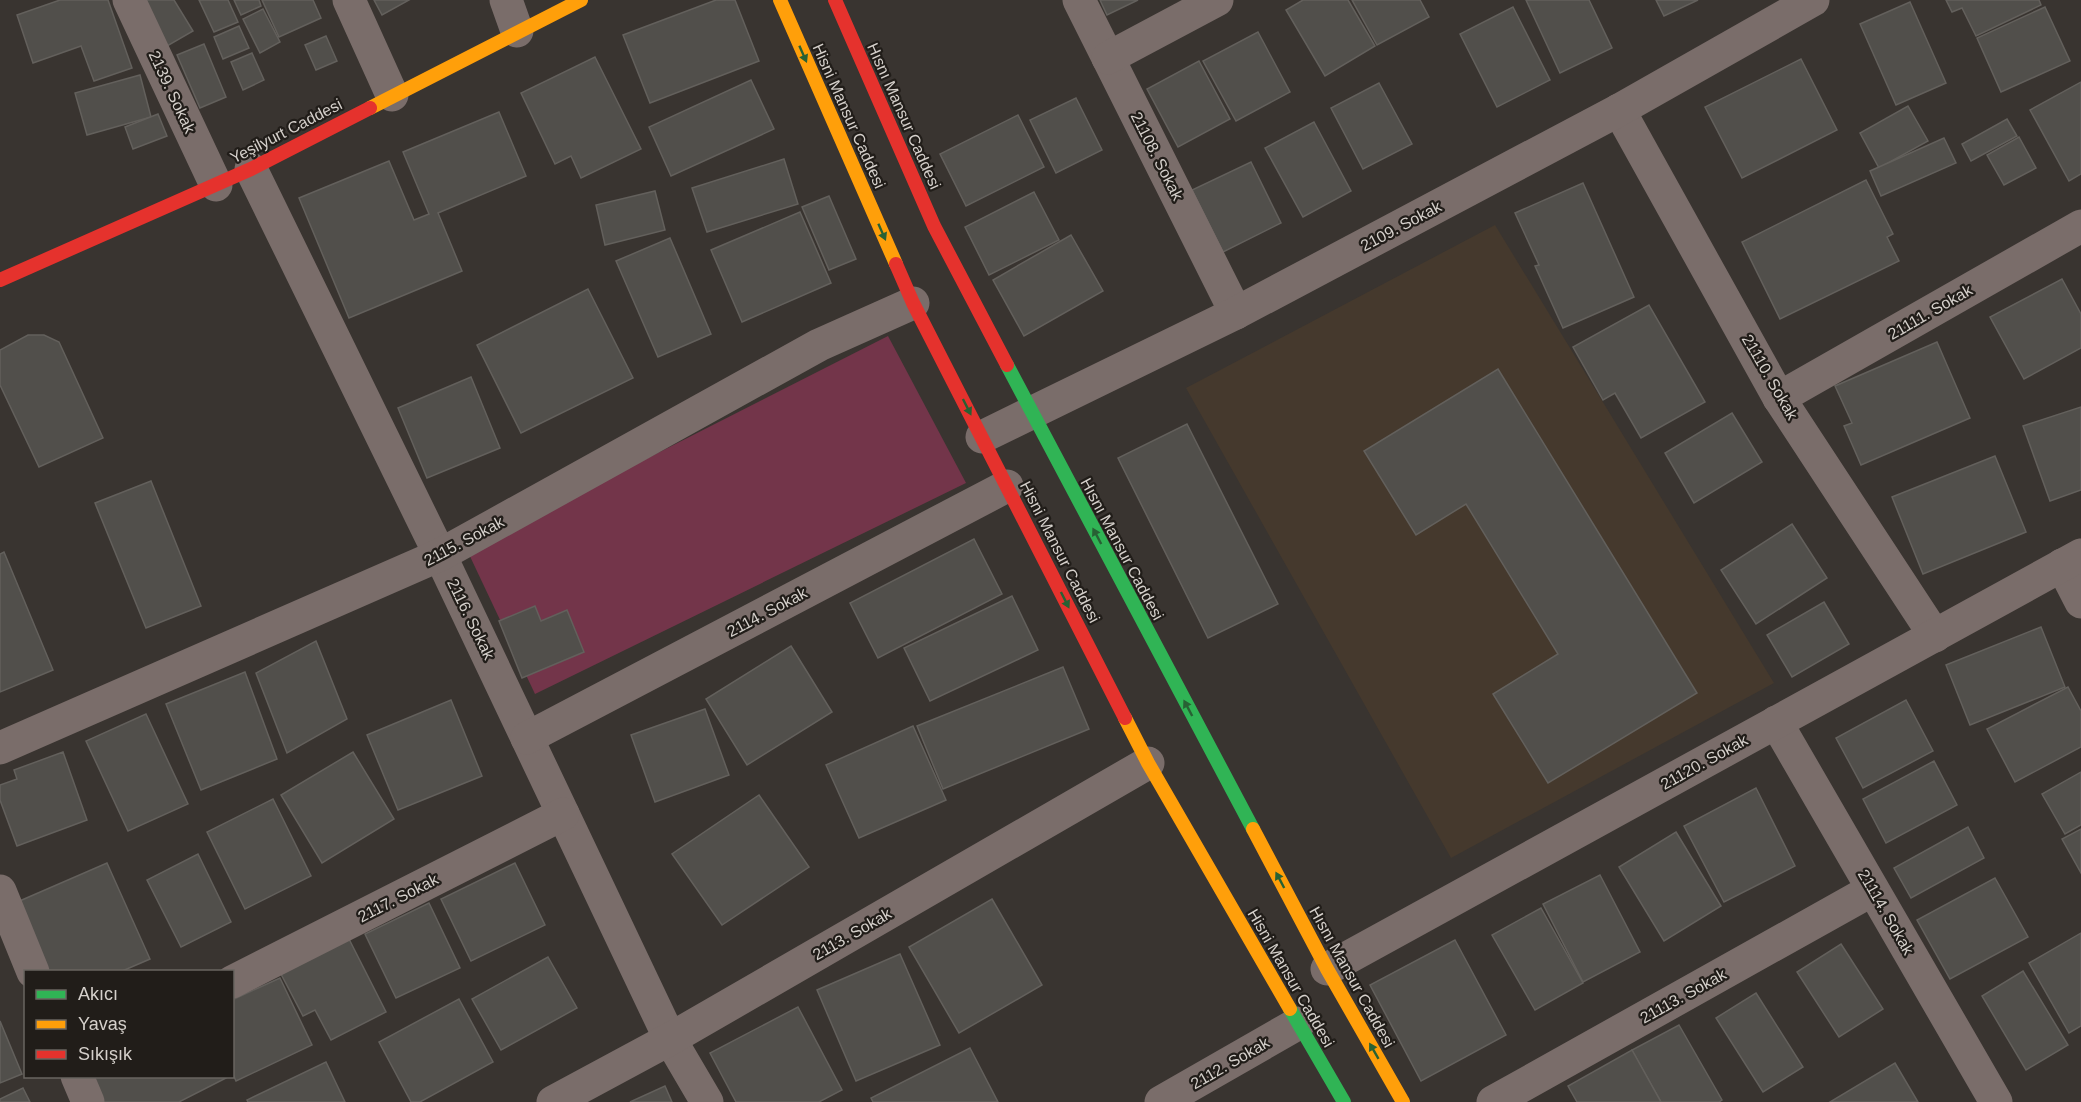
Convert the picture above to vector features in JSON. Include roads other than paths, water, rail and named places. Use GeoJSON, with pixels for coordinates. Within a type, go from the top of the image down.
{"type":"FeatureCollection","features":[{"type":"Feature","properties":{"kind":"main road","name":"Yeşilyurt Caddesi"},"geometry":{"type":"LineString","coordinates":[[0,280],[251,169],[581,0]]}},
{"type":"Feature","properties":{"kind":"main road","name":"Hisni Mansur Caddesi"},"geometry":{"type":"LineString","coordinates":[[780,0],[913,303],[1148,763],[1344,1102]]}},
{"type":"Feature","properties":{"kind":"main road","name":"Hısnı Mansur Caddesi"},"geometry":{"type":"LineString","coordinates":[[836,0],[934,226],[1031,413],[1328,969],[1402,1102]]}},
{"type":"Feature","properties":{"kind":"street","name":"2139. Sokak"},"geometry":{"type":"LineString","coordinates":[[129,0],[216,184]]}},
{"type":"Feature","properties":{"kind":"street"},"geometry":{"type":"LineString","coordinates":[[349,0],[392,95]]}},
{"type":"Feature","properties":{"kind":"street"},"geometry":{"type":"LineString","coordinates":[[506,0],[517,31]]}},
{"type":"Feature","properties":{"kind":"street","name":"21108. Sokak"},"geometry":{"type":"LineString","coordinates":[[1079,0],[1236,313]]}},
{"type":"Feature","properties":{"kind":"street"},"geometry":{"type":"LineString","coordinates":[[1108,58],[1217,0]]}},
{"type":"Feature","properties":{"kind":"street","name":"2109. Sokak"},"geometry":{"type":"LineString","coordinates":[[982,437],[1236,313],[1619,110],[1778,8],[1813,0]]}},
{"type":"Feature","properties":{"kind":"street","name":"21110. Sokak"},"geometry":{"type":"LineString","coordinates":[[1619,110],[1779,398],[1935,636]]}},
{"type":"Feature","properties":{"kind":"street","name":"2116. Sokak"},"geometry":{"type":"LineString","coordinates":[[251,169],[440,555],[670,1039],[707,1102]]}},
{"type":"Feature","properties":{"kind":"street","name":"21111. Sokak"},"geometry":{"type":"LineString","coordinates":[[1779,398],[2081,226]]}},
{"type":"Feature","properties":{"kind":"street","name":"2115. Sokak"},"geometry":{"type":"LineString","coordinates":[[0,748],[440,555],[819,345],[913,303]]}},
{"type":"Feature","properties":{"kind":"street","name":"2114. Sokak"},"geometry":{"type":"LineString","coordinates":[[527,738],[1007,486]]}},
{"type":"Feature","properties":{"kind":"street"},"geometry":{"type":"LineString","coordinates":[[2071,560],[2081,602]]}},
{"type":"Feature","properties":{"kind":"street","name":"21120. Sokak"},"geometry":{"type":"LineString","coordinates":[[1328,969],[2071,560]]}},
{"type":"Feature","properties":{"kind":"street","name":"21114. Sokak"},"geometry":{"type":"LineString","coordinates":[[1776,722],[1996,1102]]}},
{"type":"Feature","properties":{"kind":"street","name":"2113. Sokak"},"geometry":{"type":"LineString","coordinates":[[553,1102],[670,1039],[1148,763]]}},
{"type":"Feature","properties":{"kind":"street","name":"2117. Sokak"},"geometry":{"type":"LineString","coordinates":[[234,981],[563,814]]}},
{"type":"Feature","properties":{"kind":"street","name":"21113. Sokak"},"geometry":{"type":"LineString","coordinates":[[1493,1102],[1872,890]]}},
{"type":"Feature","properties":{"kind":"street"},"geometry":{"type":"LineString","coordinates":[[0,891],[32,970]]}},
{"type":"Feature","properties":{"kind":"street","name":"2112. Sokak"},"geometry":{"type":"LineString","coordinates":[[1161,1102],[1299,1023]]}},
{"type":"Feature","properties":{"kind":"street"},"geometry":{"type":"LineString","coordinates":[[77,1078],[88,1102]]}}]}
